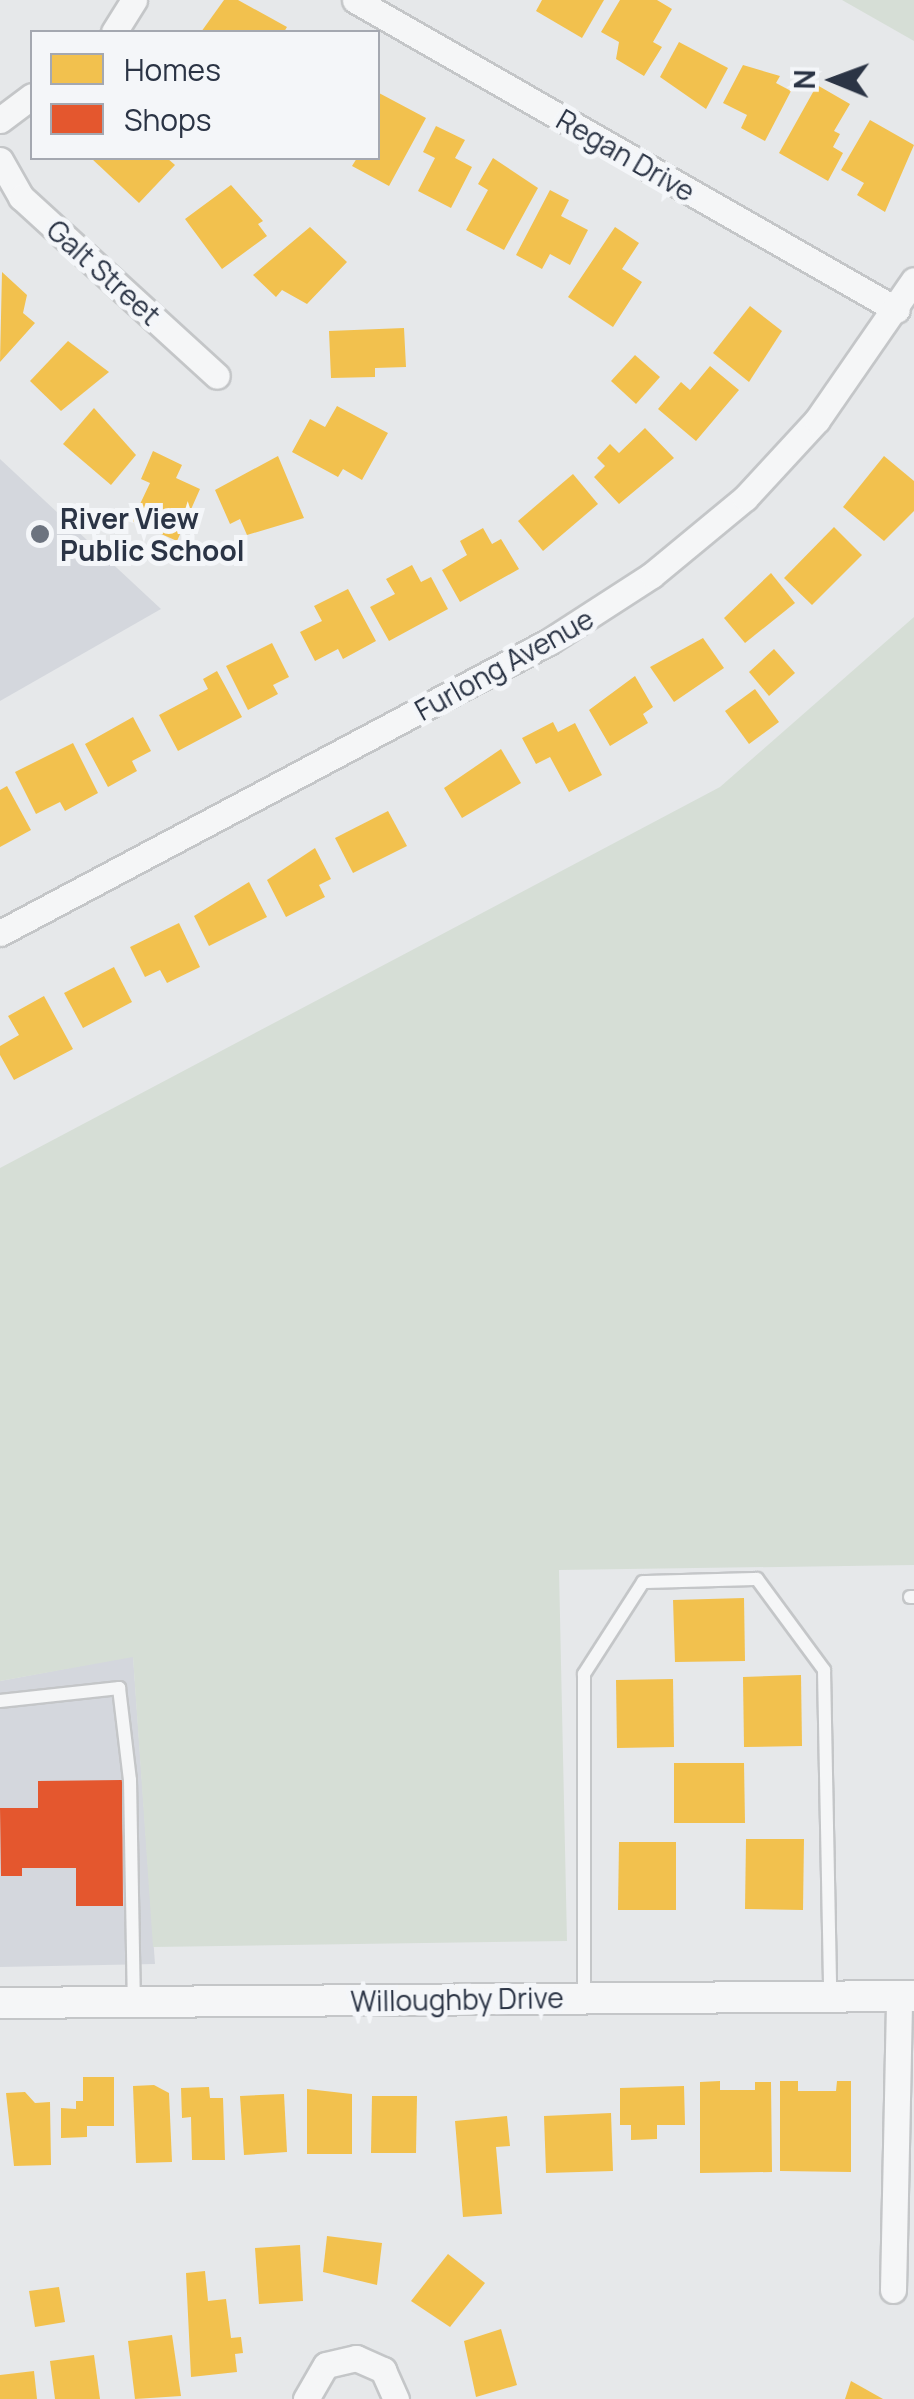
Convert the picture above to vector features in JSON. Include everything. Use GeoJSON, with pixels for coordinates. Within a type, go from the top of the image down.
{"type":"FeatureCollection","features":[{"type":"Feature","properties":{"kind":"street"},"geometry":{"type":"LineString","coordinates":[[115,30],[134,0]]}},
{"type":"Feature","properties":{"kind":"street","name":"Regan Drive"},"geometry":{"type":"LineString","coordinates":[[355,0],[897,310]]}},
{"type":"Feature","properties":{"kind":"street"},"geometry":{"type":"LineString","coordinates":[[0,120],[30,98]]}},
{"type":"Feature","properties":{"kind":"street","name":"Galt Street"},"geometry":{"type":"LineString","coordinates":[[0,160],[21,196],[217,376]]}},
{"type":"Feature","properties":{"kind":"street","name":"Furlong Avenue"},"geometry":{"type":"LineString","coordinates":[[0,933],[550,641],[652,575],[778,464],[860,366],[914,280]]}},
{"type":"Feature","properties":{"kind":"street"},"geometry":{"type":"LineString","coordinates":[[893,2290],[906,1996]]}},
{"type":"Feature","properties":{"kind":"street","name":"Willoughby Drive"},"geometry":{"type":"LineString","coordinates":[[0,2003],[906,1996]]}},
{"type":"Feature","properties":{"kind":"street"},"geometry":{"type":"LineString","coordinates":[[306,2399],[326,2365],[356,2358],[383,2370],[396,2399]]}},
{"type":"Feature","properties":{"kind":"lane"},"geometry":{"type":"LineString","coordinates":[[584,1998],[584,1674],[643,1582],[757,1579],[824,1670],[830,1996]]}},
{"type":"Feature","properties":{"kind":"lane"},"geometry":{"type":"LineString","coordinates":[[0,1701],[119,1688],[130,1780],[134,2002]]}},
{"type":"Feature","properties":{"kind":"shaded area"},"geometry":{"type":"Polygon","coordinates":[[[842,0],[914,0],[914,41],[842,0]]]}},
{"type":"Feature","properties":{"kind":"shaded area","name":"River View Public School"},"geometry":{"type":"Polygon","coordinates":[[[0,459],[161,609],[0,701],[0,459]]]}},
{"type":"Feature","properties":{"kind":"shaded area"},"geometry":{"type":"Polygon","coordinates":[[[914,617],[914,1565],[559,1570],[567,1941],[153,1947],[133,1657],[0,1681],[0,1168],[720,787],[914,617]]]}},
{"type":"Feature","properties":{"kind":"shaded area"},"geometry":{"type":"Polygon","coordinates":[[[133,1656],[155,1964],[0,1967],[0,1681],[133,1656]]]}},
{"type":"Feature","properties":{"kind":"building: Homes"},"geometry":{"type":"Polygon","coordinates":[[[224,0],[238,0],[287,27],[285,30],[202,30],[224,0]]]}},
{"type":"Feature","properties":{"kind":"building: Homes"},"geometry":{"type":"Polygon","coordinates":[[[542,0],[604,0],[582,38],[536,11],[542,0]]]}},
{"type":"Feature","properties":{"kind":"building: Homes"},"geometry":{"type":"Polygon","coordinates":[[[620,0],[657,0],[672,9],[653,42],[662,47],[644,76],[616,59],[619,42],[601,32],[620,0]]]}},
{"type":"Feature","properties":{"kind":"building: Homes"},"geometry":{"type":"Polygon","coordinates":[[[679,42],[728,68],[706,109],[660,77],[679,42]]]}},
{"type":"Feature","properties":{"kind":"building: Homes"},"geometry":{"type":"Polygon","coordinates":[[[743,65],[780,76],[776,83],[791,91],[765,141],[741,128],[747,115],[723,103],[743,65]]]}},
{"type":"Feature","properties":{"kind":"building: Homes"},"geometry":{"type":"Polygon","coordinates":[[[817,85],[850,104],[834,131],[840,134],[833,147],[843,153],[828,181],[779,153],[817,85]]]}},
{"type":"Feature","properties":{"kind":"building: Homes"},"geometry":{"type":"Polygon","coordinates":[[[380,94],[426,118],[389,186],[352,166],[356,160],[380,160],[380,94]]]}},
{"type":"Feature","properties":{"kind":"building: Homes"},"geometry":{"type":"Polygon","coordinates":[[[870,120],[914,145],[885,212],[857,195],[864,183],[841,170],[870,120]]]}},
{"type":"Feature","properties":{"kind":"building: Homes"},"geometry":{"type":"Polygon","coordinates":[[[436,126],[465,140],[455,158],[472,167],[451,208],[418,191],[435,158],[423,152],[436,126]]]}},
{"type":"Feature","properties":{"kind":"building: Homes"},"geometry":{"type":"Polygon","coordinates":[[[493,158],[538,188],[504,250],[466,230],[488,190],[478,184],[493,158]]]}},
{"type":"Feature","properties":{"kind":"building: Homes"},"geometry":{"type":"Polygon","coordinates":[[[93,160],[169,160],[175,165],[139,203],[93,160]]]}},
{"type":"Feature","properties":{"kind":"building: Homes"},"geometry":{"type":"Polygon","coordinates":[[[231,185],[263,221],[258,224],[267,236],[222,269],[185,219],[231,185]]]}},
{"type":"Feature","properties":{"kind":"building: Homes"},"geometry":{"type":"Polygon","coordinates":[[[550,190],[569,200],[561,216],[588,230],[570,265],[550,254],[542,269],[516,255],[550,190]]]}},
{"type":"Feature","properties":{"kind":"building: Homes"},"geometry":{"type":"Polygon","coordinates":[[[310,227],[347,262],[307,304],[282,290],[276,297],[253,275],[310,227]]]}},
{"type":"Feature","properties":{"kind":"building: Homes"},"geometry":{"type":"Polygon","coordinates":[[[615,227],[639,243],[622,269],[642,282],[613,327],[568,297],[615,227]]]}},
{"type":"Feature","properties":{"kind":"building: Homes"},"geometry":{"type":"Polygon","coordinates":[[[2,272],[27,295],[23,313],[35,323],[0,362],[2,272]]]}},
{"type":"Feature","properties":{"kind":"building: Homes"},"geometry":{"type":"Polygon","coordinates":[[[750,306],[782,331],[749,382],[713,353],[750,306]]]}},
{"type":"Feature","properties":{"kind":"building: Homes"},"geometry":{"type":"Polygon","coordinates":[[[404,328],[406,367],[375,368],[375,377],[331,378],[329,331],[404,328]]]}},
{"type":"Feature","properties":{"kind":"building: Homes"},"geometry":{"type":"Polygon","coordinates":[[[68,341],[109,372],[61,411],[30,381],[68,341]]]}},
{"type":"Feature","properties":{"kind":"building: Homes"},"geometry":{"type":"Polygon","coordinates":[[[635,355],[660,377],[636,404],[611,381],[635,355]]]}},
{"type":"Feature","properties":{"kind":"building: Homes"},"geometry":{"type":"Polygon","coordinates":[[[710,366],[739,390],[696,441],[658,409],[681,382],[690,390],[710,366]]]}},
{"type":"Feature","properties":{"kind":"building: Homes"},"geometry":{"type":"Polygon","coordinates":[[[337,406],[388,433],[362,480],[343,469],[338,477],[292,452],[310,419],[325,427],[337,406]]]}},
{"type":"Feature","properties":{"kind":"building: Homes"},"geometry":{"type":"Polygon","coordinates":[[[94,408],[136,455],[111,485],[63,444],[94,408]]]}},
{"type":"Feature","properties":{"kind":"building: Homes"},"geometry":{"type":"Polygon","coordinates":[[[645,428],[674,458],[619,504],[594,477],[605,466],[597,458],[610,444],[619,453],[645,428]]]}},
{"type":"Feature","properties":{"kind":"building: Homes"},"geometry":{"type":"Polygon","coordinates":[[[153,451],[182,465],[176,478],[200,489],[177,541],[132,521],[150,483],[141,479],[153,451]]]}},
{"type":"Feature","properties":{"kind":"building: Homes"},"geometry":{"type":"Polygon","coordinates":[[[278,456],[304,518],[247,535],[240,519],[230,524],[215,490],[278,456]]]}},
{"type":"Feature","properties":{"kind":"building: Homes"},"geometry":{"type":"Polygon","coordinates":[[[884,456],[914,481],[914,511],[884,541],[843,507],[884,456]]]}},
{"type":"Feature","properties":{"kind":"building: Homes"},"geometry":{"type":"Polygon","coordinates":[[[573,474],[598,504],[543,551],[518,521],[573,474]]]}},
{"type":"Feature","properties":{"kind":"building: Homes"},"geometry":{"type":"Polygon","coordinates":[[[834,527],[862,555],[812,605],[784,578],[834,527]]]}},
{"type":"Feature","properties":{"kind":"building: Homes"},"geometry":{"type":"Polygon","coordinates":[[[483,528],[492,544],[501,539],[519,569],[460,602],[442,570],[467,555],[460,541],[483,528]]]}},
{"type":"Feature","properties":{"kind":"building: Homes"},"geometry":{"type":"Polygon","coordinates":[[[412,565],[421,582],[431,577],[448,609],[389,641],[370,607],[395,594],[386,579],[412,565]]]}},
{"type":"Feature","properties":{"kind":"building: Homes"},"geometry":{"type":"Polygon","coordinates":[[[771,573],[795,603],[745,643],[724,618],[771,573]]]}},
{"type":"Feature","properties":{"kind":"building: Homes"},"geometry":{"type":"Polygon","coordinates":[[[348,589],[376,641],[343,659],[338,649],[315,661],[300,632],[322,621],[314,606],[348,589]]]}},
{"type":"Feature","properties":{"kind":"building: Homes"},"geometry":{"type":"Polygon","coordinates":[[[703,638],[724,668],[674,702],[650,667],[703,638]]]}},
{"type":"Feature","properties":{"kind":"building: Homes"},"geometry":{"type":"Polygon","coordinates":[[[272,643],[289,677],[273,685],[278,694],[248,710],[226,666],[272,643]]]}},
{"type":"Feature","properties":{"kind":"building: Homes"},"geometry":{"type":"Polygon","coordinates":[[[774,649],[795,673],[769,696],[749,672],[774,649]]]}},
{"type":"Feature","properties":{"kind":"building: Homes"},"geometry":{"type":"Polygon","coordinates":[[[217,671],[242,717],[178,751],[159,715],[208,689],[203,679],[217,671]]]}},
{"type":"Feature","properties":{"kind":"building: Homes"},"geometry":{"type":"Polygon","coordinates":[[[635,676],[653,707],[643,714],[648,723],[610,746],[589,710],[635,676]]]}},
{"type":"Feature","properties":{"kind":"building: Homes"},"geometry":{"type":"Polygon","coordinates":[[[755,689],[779,722],[749,744],[725,711],[755,689]]]}},
{"type":"Feature","properties":{"kind":"building: Homes"},"geometry":{"type":"Polygon","coordinates":[[[133,717],[151,751],[132,761],[137,771],[108,787],[85,744],[133,717]]]}},
{"type":"Feature","properties":{"kind":"building: Homes"},"geometry":{"type":"Polygon","coordinates":[[[553,722],[558,732],[575,723],[602,775],[569,792],[550,757],[536,764],[522,738],[553,722]]]}},
{"type":"Feature","properties":{"kind":"building: Homes"},"geometry":{"type":"Polygon","coordinates":[[[73,743],[98,793],[65,811],[60,802],[36,814],[15,772],[73,743]]]}},
{"type":"Feature","properties":{"kind":"building: Homes"},"geometry":{"type":"Polygon","coordinates":[[[501,749],[521,783],[462,818],[444,788],[501,749]]]}},
{"type":"Feature","properties":{"kind":"building: Homes"},"geometry":{"type":"Polygon","coordinates":[[[7,786],[31,830],[0,847],[0,790],[7,786]]]}},
{"type":"Feature","properties":{"kind":"building: Homes"},"geometry":{"type":"Polygon","coordinates":[[[388,811],[407,846],[353,873],[335,838],[388,811]]]}},
{"type":"Feature","properties":{"kind":"building: Homes"},"geometry":{"type":"Polygon","coordinates":[[[315,848],[331,879],[319,885],[325,897],[286,917],[267,880],[315,848]]]}},
{"type":"Feature","properties":{"kind":"building: Homes"},"geometry":{"type":"Polygon","coordinates":[[[249,882],[267,917],[209,946],[194,916],[249,882]]]}},
{"type":"Feature","properties":{"kind":"building: Homes"},"geometry":{"type":"Polygon","coordinates":[[[179,923],[200,967],[167,983],[160,970],[145,977],[130,947],[179,923]]]}},
{"type":"Feature","properties":{"kind":"building: Homes"},"geometry":{"type":"Polygon","coordinates":[[[114,967],[132,1002],[83,1028],[64,993],[114,967]]]}},
{"type":"Feature","properties":{"kind":"building: Homes"},"geometry":{"type":"Polygon","coordinates":[[[44,996],[73,1049],[14,1080],[0,1055],[0,1046],[19,1035],[8,1016],[44,996]]]}},
{"type":"Feature","properties":{"kind":"building: Homes"},"geometry":{"type":"Polygon","coordinates":[[[744,1598],[745,1661],[675,1662],[673,1600],[744,1598]]]}},
{"type":"Feature","properties":{"kind":"building: Homes"},"geometry":{"type":"Polygon","coordinates":[[[801,1675],[802,1746],[744,1747],[743,1677],[801,1675]]]}},
{"type":"Feature","properties":{"kind":"building: Homes"},"geometry":{"type":"Polygon","coordinates":[[[673,1679],[674,1747],[617,1748],[616,1680],[673,1679]]]}},
{"type":"Feature","properties":{"kind":"building: Homes"},"geometry":{"type":"Polygon","coordinates":[[[674,1763],[744,1763],[745,1823],[674,1823],[674,1763]]]}},
{"type":"Feature","properties":{"kind":"building: Homes"},"geometry":{"type":"Polygon","coordinates":[[[746,1839],[804,1839],[803,1910],[745,1909],[746,1839]]]}},
{"type":"Feature","properties":{"kind":"building: Homes"},"geometry":{"type":"Polygon","coordinates":[[[619,1842],[676,1842],[676,1910],[618,1910],[619,1842]]]}},
{"type":"Feature","properties":{"kind":"building: Homes"},"geometry":{"type":"Polygon","coordinates":[[[83,2077],[114,2077],[114,2126],[87,2126],[87,2137],[61,2138],[61,2108],[76,2109],[76,2101],[83,2101],[83,2077]]]}},
{"type":"Feature","properties":{"kind":"building: Homes"},"geometry":{"type":"Polygon","coordinates":[[[720,2081],[720,2090],[755,2090],[755,2082],[771,2082],[772,2172],[700,2173],[700,2082],[720,2081]]]}},
{"type":"Feature","properties":{"kind":"building: Homes"},"geometry":{"type":"Polygon","coordinates":[[[780,2081],[798,2081],[798,2091],[836,2091],[837,2081],[851,2081],[851,2172],[780,2171],[780,2081]]]}},
{"type":"Feature","properties":{"kind":"building: Homes"},"geometry":{"type":"Polygon","coordinates":[[[154,2085],[169,2093],[172,2162],[136,2163],[133,2086],[154,2085]]]}},
{"type":"Feature","properties":{"kind":"building: Homes"},"geometry":{"type":"Polygon","coordinates":[[[684,2086],[685,2125],[657,2125],[657,2139],[631,2140],[631,2125],[620,2125],[620,2088],[684,2086]]]}},
{"type":"Feature","properties":{"kind":"building: Homes"},"geometry":{"type":"Polygon","coordinates":[[[209,2087],[210,2098],[223,2098],[225,2160],[192,2160],[191,2117],[182,2118],[181,2088],[209,2087]]]}},
{"type":"Feature","properties":{"kind":"building: Homes"},"geometry":{"type":"Polygon","coordinates":[[[307,2089],[352,2094],[352,2154],[307,2154],[307,2089]]]}},
{"type":"Feature","properties":{"kind":"building: Homes"},"geometry":{"type":"Polygon","coordinates":[[[25,2092],[35,2103],[50,2102],[51,2165],[14,2166],[6,2093],[25,2092]]]}},
{"type":"Feature","properties":{"kind":"building: Homes"},"geometry":{"type":"Polygon","coordinates":[[[284,2094],[287,2152],[244,2155],[240,2096],[284,2094]]]}},
{"type":"Feature","properties":{"kind":"building: Homes"},"geometry":{"type":"Polygon","coordinates":[[[372,2096],[417,2096],[416,2153],[371,2153],[372,2096]]]}},
{"type":"Feature","properties":{"kind":"building: Homes"},"geometry":{"type":"Polygon","coordinates":[[[611,2113],[613,2171],[546,2173],[544,2116],[611,2113]]]}},
{"type":"Feature","properties":{"kind":"building: Homes"},"geometry":{"type":"Polygon","coordinates":[[[507,2116],[510,2146],[496,2147],[502,2214],[463,2217],[455,2121],[507,2116]]]}},
{"type":"Feature","properties":{"kind":"building: Homes"},"geometry":{"type":"Polygon","coordinates":[[[327,2236],[382,2243],[377,2285],[323,2272],[327,2236]]]}},
{"type":"Feature","properties":{"kind":"building: Homes"},"geometry":{"type":"Polygon","coordinates":[[[300,2245],[303,2301],[259,2304],[255,2248],[300,2245]]]}},
{"type":"Feature","properties":{"kind":"building: Homes"},"geometry":{"type":"Polygon","coordinates":[[[448,2254],[485,2283],[450,2327],[411,2301],[448,2254]]]}},
{"type":"Feature","properties":{"kind":"building: Homes"},"geometry":{"type":"Polygon","coordinates":[[[205,2271],[208,2301],[226,2299],[231,2338],[241,2337],[243,2353],[235,2354],[237,2372],[191,2377],[186,2273],[205,2271]]]}},
{"type":"Feature","properties":{"kind":"building: Homes"},"geometry":{"type":"Polygon","coordinates":[[[59,2287],[65,2322],[35,2327],[29,2291],[59,2287]]]}},
{"type":"Feature","properties":{"kind":"building: Homes"},"geometry":{"type":"Polygon","coordinates":[[[501,2329],[517,2385],[476,2397],[464,2341],[501,2329]]]}},
{"type":"Feature","properties":{"kind":"building: Homes"},"geometry":{"type":"Polygon","coordinates":[[[172,2335],[181,2396],[135,2399],[128,2341],[172,2335]]]}},
{"type":"Feature","properties":{"kind":"building: Homes"},"geometry":{"type":"Polygon","coordinates":[[[94,2355],[100,2399],[55,2399],[50,2361],[94,2355]]]}},
{"type":"Feature","properties":{"kind":"building: Homes"},"geometry":{"type":"Polygon","coordinates":[[[34,2371],[37,2399],[0,2399],[0,2375],[34,2371]]]}},
{"type":"Feature","properties":{"kind":"building: Homes"},"geometry":{"type":"Polygon","coordinates":[[[851,2381],[883,2399],[845,2399],[851,2381]]]}},
{"type":"Feature","properties":{"kind":"building: Shops"},"geometry":{"type":"Polygon","coordinates":[[[122,1780],[123,1906],[76,1906],[76,1868],[22,1868],[22,1876],[1,1876],[0,1808],[38,1808],[38,1781],[122,1780]]]}},
{"type":"Feature","properties":{"kind":"place","name":"River View Public School"},"geometry":{"type":"Point","coordinates":[40,534]}}]}
